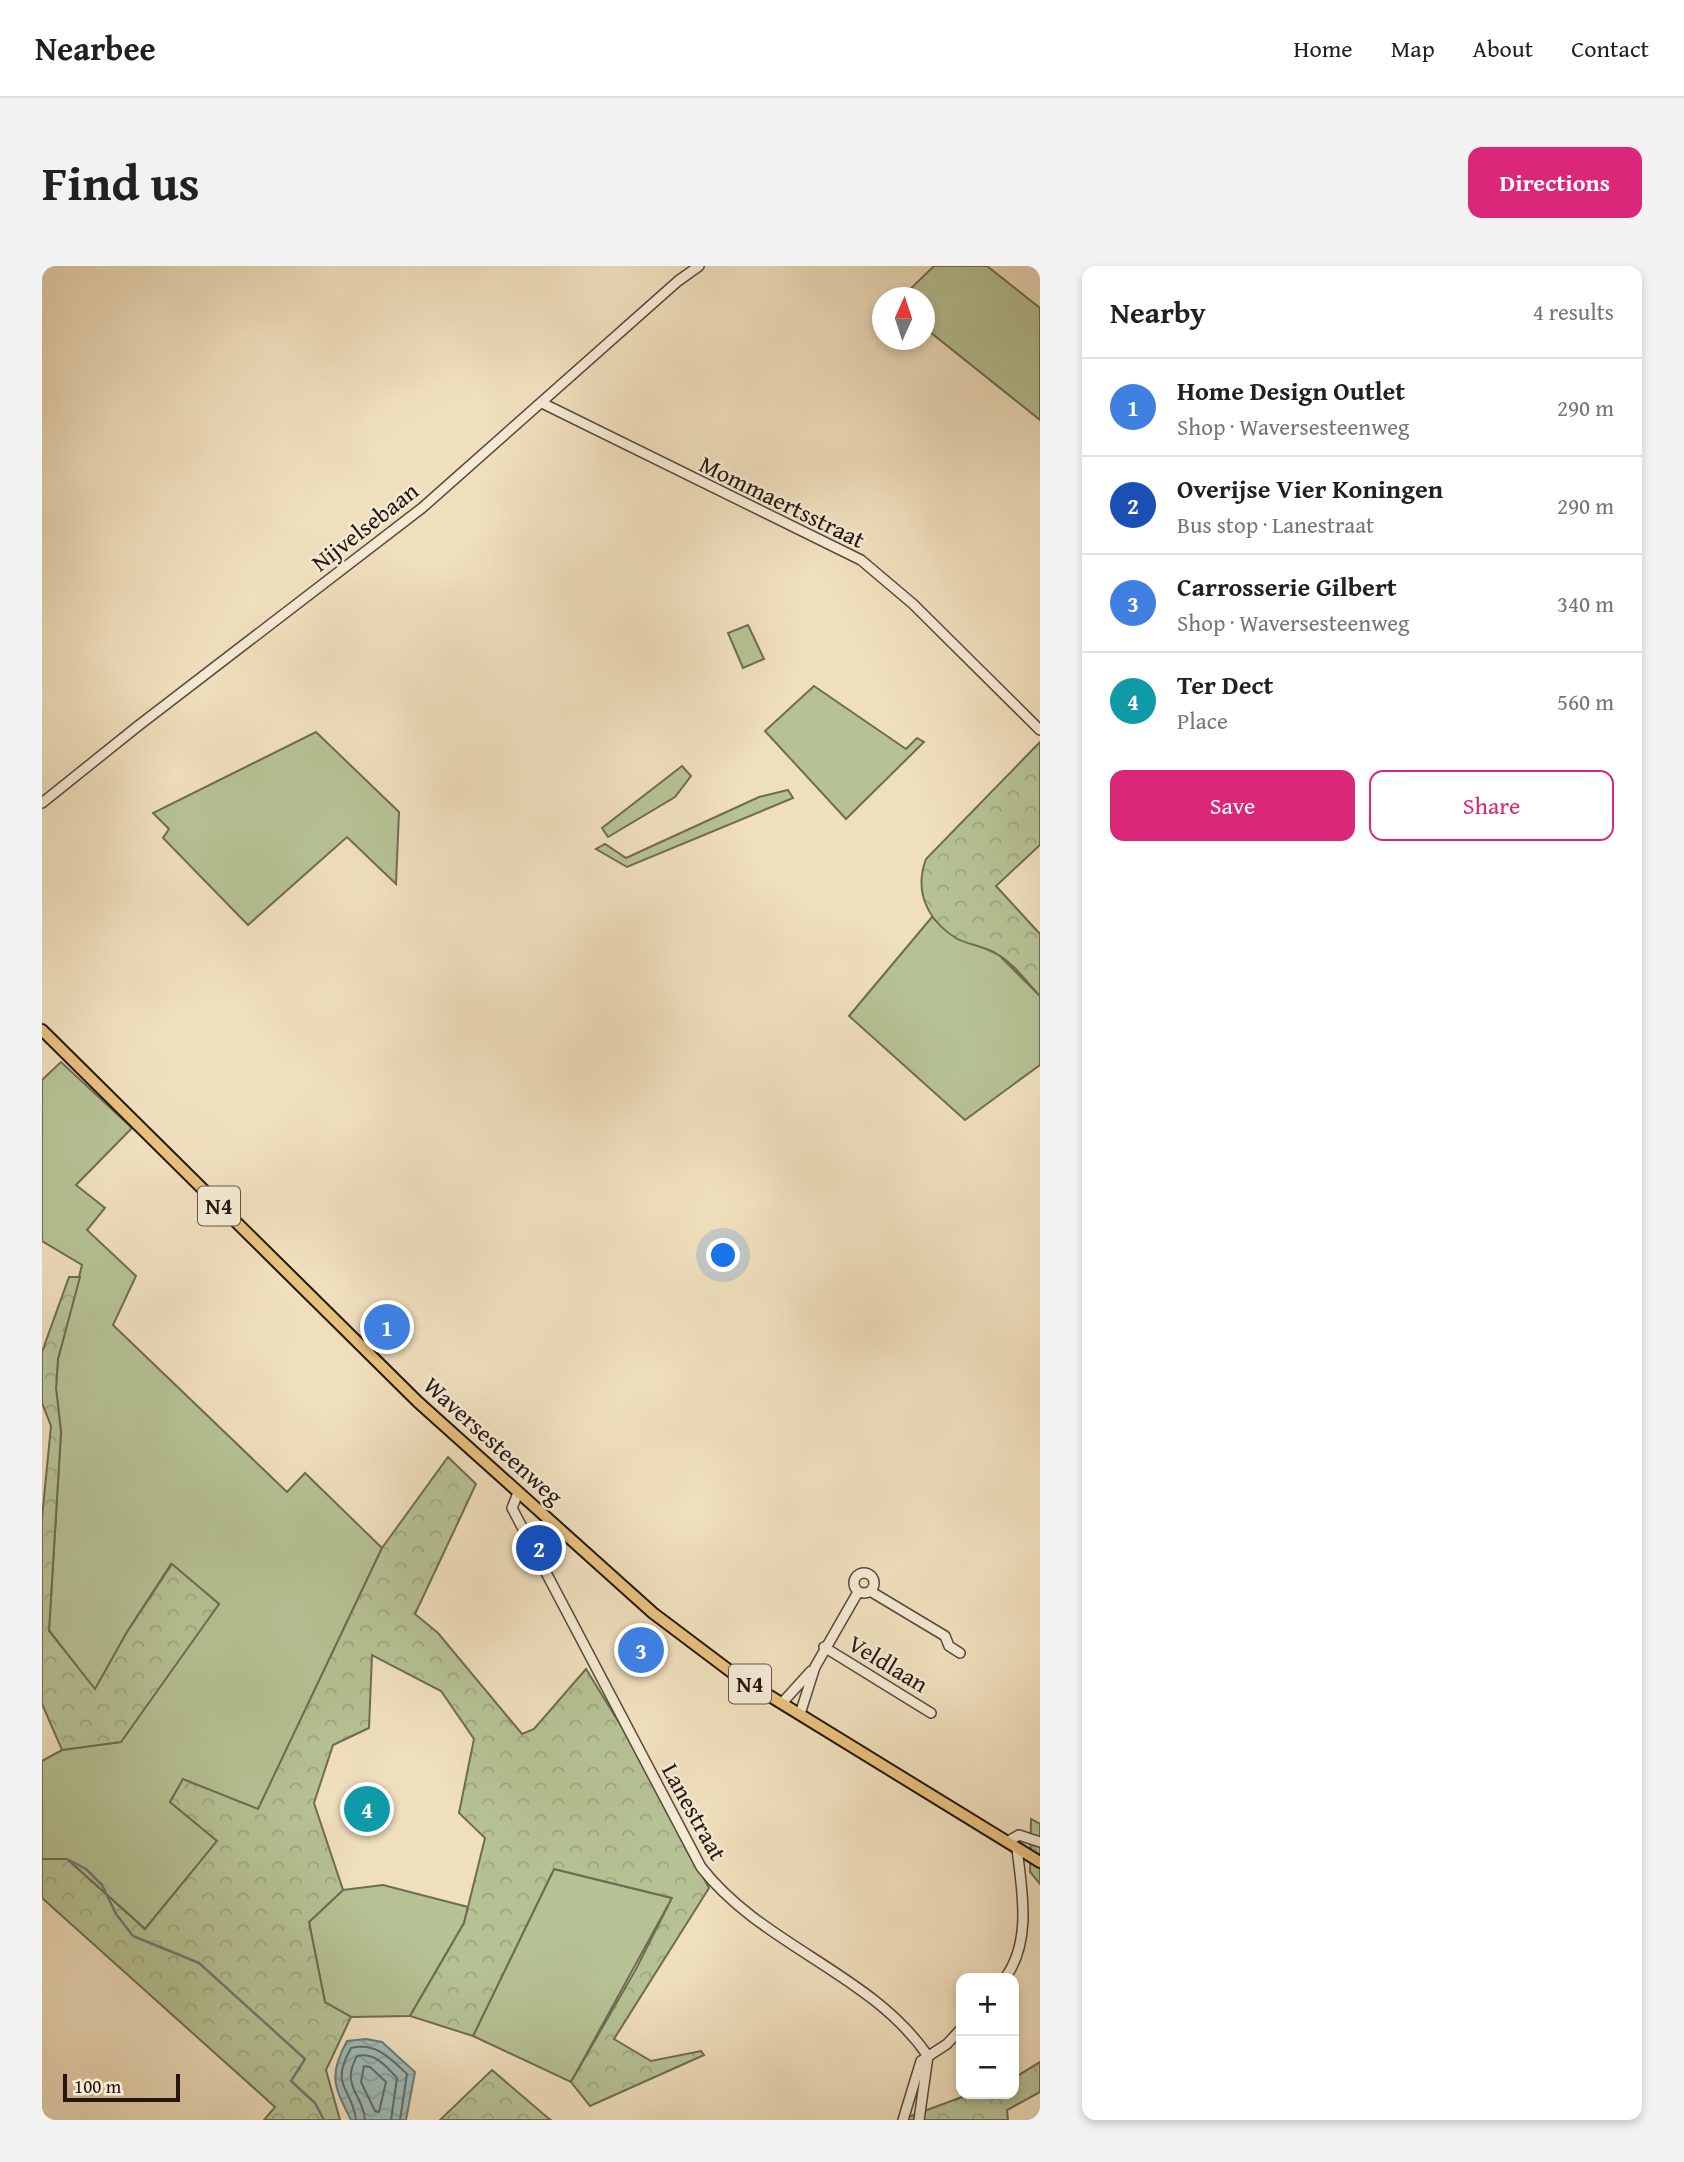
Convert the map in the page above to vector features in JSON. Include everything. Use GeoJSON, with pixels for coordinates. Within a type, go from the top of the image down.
{"type":"FeatureCollection","features":[{"type":"Feature","properties":{"kind":"main road","name":"Waversesteenweg"},"geometry":{"type":"LineString","coordinates":[[42,1030],[418,1402],[682,1637],[782,1703],[1040,1862]]}},
{"type":"Feature","properties":{"kind":"street","name":"Nijvelsebaan"},"geometry":{"type":"LineString","coordinates":[[42,803],[422,508],[678,281],[699,266]]}},
{"type":"Feature","properties":{"kind":"street","name":"Mommaertsstraat"},"geometry":{"type":"LineString","coordinates":[[542,403],[861,560],[912,604],[1040,730]]}},
{"type":"Feature","properties":{"kind":"street","name":"Lanestraat"},"geometry":{"type":"LineString","coordinates":[[518,1493],[512,1508],[701,1867],[724,1894],[747,1913],[877,2002],[907,2028],[928,2056]]}},
{"type":"Feature","properties":{"kind":"street","name":"Veldlaan"},"geometry":{"type":"LineString","coordinates":[[858,1592],[854,1580],[864,1573],[874,1582],[870,1591]]}},
{"type":"Feature","properties":{"kind":"street","name":"Veldlaan"},"geometry":{"type":"LineString","coordinates":[[858,1592],[870,1591],[945,1636],[949,1646],[960,1653]]}},
{"type":"Feature","properties":{"kind":"street","name":"Veldlaan"},"geometry":{"type":"LineString","coordinates":[[800,1714],[824,1647],[858,1592]]}},
{"type":"Feature","properties":{"kind":"street","name":"Veldlaan"},"geometry":{"type":"LineString","coordinates":[[824,1647],[932,1713]]}},
{"type":"Feature","properties":{"kind":"street","name":"Veldlaan"},"geometry":{"type":"LineString","coordinates":[[782,1703],[815,1667]]}},
{"type":"Feature","properties":{"kind":"street"},"geometry":{"type":"LineString","coordinates":[[1007,1842],[1019,1835],[1040,1842]]}},
{"type":"Feature","properties":{"kind":"street"},"geometry":{"type":"LineString","coordinates":[[1009,1973],[1019,1955],[1023,1899],[1017,1849]]}},
{"type":"Feature","properties":{"kind":"street"},"geometry":{"type":"LineString","coordinates":[[903,2120],[918,2066],[956,2034]]}},
{"type":"Feature","properties":{"kind":"street"},"geometry":{"type":"LineString","coordinates":[[919,2120],[928,2056]]}},
{"type":"Feature","properties":{"kind":"green space"},"geometry":{"type":"Polygon","coordinates":[[[934,266],[987,266],[1040,308],[1040,420],[935,336],[935,287],[912,287],[934,266]]]}},
{"type":"Feature","properties":{"kind":"green space"},"geometry":{"type":"Polygon","coordinates":[[[748,625],[764,659],[743,668],[728,633],[748,625]]]}},
{"type":"Feature","properties":{"kind":"green space"},"geometry":{"type":"Polygon","coordinates":[[[814,686],[906,749],[917,738],[924,742],[846,819],[765,731],[814,686]]]}},
{"type":"Feature","properties":{"kind":"green space"},"geometry":{"type":"Polygon","coordinates":[[[316,732],[399,812],[396,884],[347,837],[248,925],[163,838],[169,829],[153,813],[316,732]]]}},
{"type":"Feature","properties":{"kind":"green space"},"geometry":{"type":"Polygon","coordinates":[[[1040,742],[1040,845],[996,886],[1040,934],[1040,996],[1003,958],[956,938],[937,923],[926,904],[922,882],[926,859],[1040,742]]]}},
{"type":"Feature","properties":{"kind":"green space"},"geometry":{"type":"Polygon","coordinates":[[[682,766],[691,776],[675,797],[608,837],[602,828],[682,766]]]}},
{"type":"Feature","properties":{"kind":"green space"},"geometry":{"type":"Polygon","coordinates":[[[788,790],[793,798],[627,867],[596,849],[605,844],[626,858],[759,797],[788,790]]]}},
{"type":"Feature","properties":{"kind":"green space"},"geometry":{"type":"Polygon","coordinates":[[[932,917],[958,939],[977,944],[999,955],[1040,996],[1040,1065],[965,1120],[849,1016],[932,917]]]}},
{"type":"Feature","properties":{"kind":"green space"},"geometry":{"type":"Polygon","coordinates":[[[61,1062],[132,1128],[76,1185],[105,1208],[87,1230],[136,1276],[113,1325],[287,1492],[305,1473],[382,1548],[258,1810],[183,1780],[170,1802],[218,1841],[145,1929],[67,1859],[42,1859],[42,1761],[62,1750],[119,1742],[219,1604],[171,1564],[127,1632],[95,1690],[49,1630],[61,1432],[56,1388],[58,1359],[82,1265],[42,1241],[42,1080],[61,1062]]]}},
{"type":"Feature","properties":{"kind":"green space"},"geometry":{"type":"Polygon","coordinates":[[[69,1277],[80,1277],[58,1359],[56,1388],[61,1432],[49,1631],[95,1689],[127,1632],[172,1564],[219,1604],[121,1742],[62,1750],[42,1704],[42,1518],[51,1426],[42,1403],[42,1352],[69,1277]]]}},
{"type":"Feature","properties":{"kind":"green space"},"geometry":{"type":"Polygon","coordinates":[[[448,1457],[476,1484],[415,1614],[438,1633],[522,1734],[534,1729],[586,1669],[631,1742],[709,1888],[614,2039],[651,2061],[701,2051],[704,2055],[590,2106],[571,2082],[636,1969],[672,1898],[554,1869],[473,2036],[410,2016],[464,1923],[485,1838],[459,1813],[474,1739],[441,1691],[372,1655],[369,1728],[333,1745],[314,1803],[343,1890],[309,1922],[325,2002],[351,2017],[326,2070],[340,2120],[264,2120],[275,2107],[42,1898],[42,1859],[67,1859],[145,1929],[217,1841],[170,1802],[183,1779],[258,1809],[382,1548],[448,1457]]]}},
{"type":"Feature","properties":{"kind":"green space"},"geometry":{"type":"Polygon","coordinates":[[[1031,1819],[1040,1824],[1040,1884],[1030,1872],[1031,1819]]]}},
{"type":"Feature","properties":{"kind":"green space"},"geometry":{"type":"Polygon","coordinates":[[[554,1869],[672,1898],[571,2082],[473,2036],[554,1869]]]}},
{"type":"Feature","properties":{"kind":"green space"},"geometry":{"type":"Polygon","coordinates":[[[383,1885],[468,1907],[464,1923],[410,2016],[351,2017],[325,2003],[309,1922],[343,1890],[383,1885]]]}},
{"type":"Feature","properties":{"kind":"green space"},"geometry":{"type":"Polygon","coordinates":[[[1040,2062],[1040,2092],[1007,2110],[1008,2120],[900,2120],[957,2099],[1019,2099],[1019,2075],[1040,2062]]]}},
{"type":"Feature","properties":{"kind":"green space"},"geometry":{"type":"Polygon","coordinates":[[[492,2070],[548,2118],[551,2120],[440,2120],[492,2070]]]}},
{"type":"Feature","properties":{"kind":"water"},"geometry":{"type":"Polygon","coordinates":[[[366,2039],[382,2042],[415,2072],[406,2120],[351,2120],[345,2108],[335,2081],[337,2063],[347,2041],[366,2039]]]}},
{"type":"Feature","properties":{"kind":"waterway"},"geometry":{"type":"LineString","coordinates":[[67,1859],[86,1869],[102,1885],[116,1914],[133,1936],[199,1963],[305,2059],[291,2081],[315,2103],[324,2120]]}},
{"type":"Feature","properties":{"kind":"place","name":"Home Design Outlet"},"geometry":{"type":"Point","coordinates":[387,1327]}},
{"type":"Feature","properties":{"kind":"place","name":"Overijse Vier Koningen"},"geometry":{"type":"Point","coordinates":[539,1548]}},
{"type":"Feature","properties":{"kind":"place","name":"Carrosserie Gilbert"},"geometry":{"type":"Point","coordinates":[641,1650]}},
{"type":"Feature","properties":{"kind":"place","name":"Ter Dect"},"geometry":{"type":"Point","coordinates":[367,1809]}}]}
